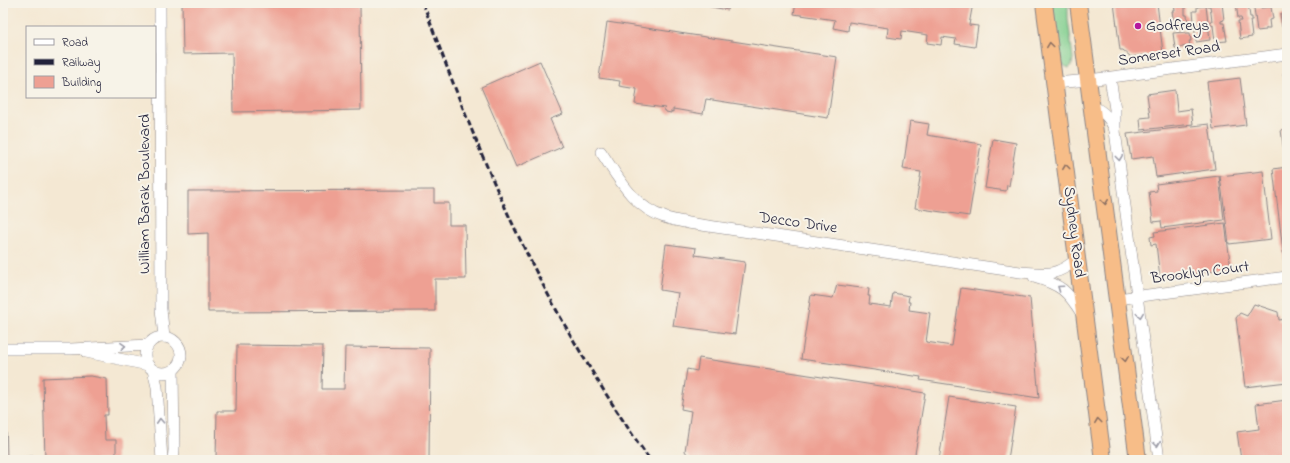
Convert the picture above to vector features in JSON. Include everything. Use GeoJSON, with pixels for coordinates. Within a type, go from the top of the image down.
{"type":"FeatureCollection","features":[{"type":"Feature","properties":{"kind":"highway","name":"Sydney Road"},"geometry":{"type":"LineString","coordinates":[[1044,3],[1103,460]]}},
{"type":"Feature","properties":{"kind":"highway"},"geometry":{"type":"LineString","coordinates":[[1078,3],[1138,460]]}},
{"type":"Feature","properties":{"kind":"street","name":"William Barak Boulevard"},"geometry":{"type":"LineString","coordinates":[[160,3],[161,309],[164,337]]}},
{"type":"Feature","properties":{"kind":"street","name":"Somerset Road"},"geometry":{"type":"LineString","coordinates":[[1055,83],[1110,78],[1287,54]]}},
{"type":"Feature","properties":{"kind":"street"},"geometry":{"type":"LineString","coordinates":[[1110,78],[1115,109],[1115,131],[1159,460]]}},
{"type":"Feature","properties":{"kind":"street"},"geometry":{"type":"LineString","coordinates":[[1092,106],[1106,115],[1115,131]]}},
{"type":"Feature","properties":{"kind":"street","name":"Decco Drive"},"geometry":{"type":"LineString","coordinates":[[601,152],[630,194],[643,206],[663,217],[688,223],[1020,272],[1053,273],[1063,270],[1077,260]]}},
{"type":"Feature","properties":{"kind":"street","name":"Decco Drive"},"geometry":{"type":"LineString","coordinates":[[1020,272],[1057,285],[1071,296],[1084,318]]}},
{"type":"Feature","properties":{"kind":"street","name":"Brooklyn Court"},"geometry":{"type":"LineString","coordinates":[[1117,300],[1137,296],[1287,277]]}},
{"type":"Feature","properties":{"kind":"street"},"geometry":{"type":"LineString","coordinates":[[71,349],[151,367],[163,373],[173,370],[180,361],[180,350],[174,341],[164,337],[155,339],[148,345],[145,355],[151,367],[158,387],[162,460]]}},
{"type":"Feature","properties":{"kind":"street"},"geometry":{"type":"LineString","coordinates":[[3,349],[71,349],[148,345]]}},
{"type":"Feature","properties":{"kind":"street"},"geometry":{"type":"LineString","coordinates":[[173,370],[173,460]]}},
{"type":"Feature","properties":{"kind":"green space"},"geometry":{"type":"Polygon","coordinates":[[[1051,3],[1068,3],[1068,19],[1073,58],[1072,65],[1069,68],[1062,65],[1059,58],[1051,3]]]}},
{"type":"Feature","properties":{"kind":"building"},"geometry":{"type":"Polygon","coordinates":[[[182,3],[360,3],[361,110],[233,112],[232,53],[183,54],[182,3]]]}},
{"type":"Feature","properties":{"kind":"building"},"geometry":{"type":"Polygon","coordinates":[[[707,3],[730,3],[728,10],[706,6],[707,3]]]}},
{"type":"Feature","properties":{"kind":"building"},"geometry":{"type":"Polygon","coordinates":[[[796,3],[973,3],[969,25],[978,26],[975,47],[955,44],[956,39],[942,37],[941,45],[927,43],[928,35],[902,31],[901,39],[887,37],[888,28],[849,22],[848,31],[833,28],[835,20],[794,14],[796,3]]]}},
{"type":"Feature","properties":{"kind":"building","name":"Godfreys"},"geometry":{"type":"Polygon","coordinates":[[[1114,3],[1157,3],[1163,53],[1131,57],[1123,50],[1120,50],[1114,3]]]}},
{"type":"Feature","properties":{"kind":"building"},"geometry":{"type":"Polygon","coordinates":[[[1174,3],[1185,3],[1185,15],[1187,15],[1188,23],[1184,24],[1184,28],[1175,29],[1172,11],[1175,11],[1174,3]]]}},
{"type":"Feature","properties":{"kind":"building"},"geometry":{"type":"Polygon","coordinates":[[[1206,3],[1222,3],[1224,20],[1221,21],[1221,23],[1224,23],[1227,41],[1215,42],[1213,25],[1211,26],[1210,21],[1212,21],[1210,6],[1206,6],[1206,3]]]}},
{"type":"Feature","properties":{"kind":"building"},"geometry":{"type":"Polygon","coordinates":[[[1236,3],[1248,3],[1250,17],[1252,17],[1252,20],[1250,20],[1252,37],[1240,39],[1238,21],[1242,21],[1241,18],[1238,18],[1236,3]]]}},
{"type":"Feature","properties":{"kind":"building"},"geometry":{"type":"Polygon","coordinates":[[[1206,6],[1210,40],[1196,42],[1193,11],[1197,11],[1197,7],[1206,6]]]}},
{"type":"Feature","properties":{"kind":"building"},"geometry":{"type":"Polygon","coordinates":[[[1271,7],[1273,19],[1269,20],[1270,28],[1257,31],[1254,8],[1271,7]]]}},
{"type":"Feature","properties":{"kind":"building"},"geometry":{"type":"Polygon","coordinates":[[[1287,13],[1287,26],[1282,27],[1280,14],[1287,13]]]}},
{"type":"Feature","properties":{"kind":"building"},"geometry":{"type":"Polygon","coordinates":[[[607,22],[837,57],[828,118],[706,99],[703,114],[673,109],[673,112],[671,111],[671,113],[666,112],[664,110],[665,108],[635,104],[637,89],[619,86],[620,81],[599,78],[607,22]]]}},
{"type":"Feature","properties":{"kind":"building"},"geometry":{"type":"Polygon","coordinates":[[[1173,33],[1190,33],[1190,46],[1175,48],[1173,33]]]}},
{"type":"Feature","properties":{"kind":"building"},"geometry":{"type":"Polygon","coordinates":[[[540,61],[563,114],[550,119],[562,147],[516,167],[481,87],[540,61]]]}},
{"type":"Feature","properties":{"kind":"building"},"geometry":{"type":"Polygon","coordinates":[[[1283,74],[1287,74],[1287,95],[1286,95],[1283,74]]]}},
{"type":"Feature","properties":{"kind":"building"},"geometry":{"type":"Polygon","coordinates":[[[1240,78],[1246,125],[1213,129],[1207,82],[1240,78]]]}},
{"type":"Feature","properties":{"kind":"building"},"geometry":{"type":"Polygon","coordinates":[[[1175,90],[1177,111],[1191,109],[1193,124],[1141,130],[1140,118],[1150,117],[1147,94],[1175,90]]]}},
{"type":"Feature","properties":{"kind":"building"},"geometry":{"type":"Polygon","coordinates":[[[910,121],[929,124],[927,135],[981,144],[969,216],[915,208],[921,172],[903,169],[910,121]]]}},
{"type":"Feature","properties":{"kind":"building"},"geometry":{"type":"Polygon","coordinates":[[[1209,124],[1215,169],[1156,177],[1153,156],[1131,159],[1127,134],[1209,124]]]}},
{"type":"Feature","properties":{"kind":"building"},"geometry":{"type":"Polygon","coordinates":[[[1287,129],[1287,159],[1285,159],[1281,130],[1287,129]]]}},
{"type":"Feature","properties":{"kind":"building"},"geometry":{"type":"Polygon","coordinates":[[[993,139],[1016,143],[1009,186],[1007,185],[1006,191],[985,188],[993,139]]]}},
{"type":"Feature","properties":{"kind":"building"},"geometry":{"type":"Polygon","coordinates":[[[1287,167],[1287,258],[1284,259],[1273,169],[1287,167]]]}},
{"type":"Feature","properties":{"kind":"building"},"geometry":{"type":"Polygon","coordinates":[[[1263,171],[1271,239],[1229,244],[1220,176],[1263,171]]]}},
{"type":"Feature","properties":{"kind":"building"},"geometry":{"type":"Polygon","coordinates":[[[1219,176],[1224,220],[1162,228],[1161,221],[1153,222],[1149,192],[1157,191],[1156,184],[1219,176]]]}},
{"type":"Feature","properties":{"kind":"building"},"geometry":{"type":"Polygon","coordinates":[[[434,190],[434,203],[449,203],[449,225],[465,225],[466,279],[435,279],[435,311],[208,312],[208,233],[188,234],[188,191],[434,190]]]}},
{"type":"Feature","properties":{"kind":"building"},"geometry":{"type":"Polygon","coordinates":[[[1225,223],[1231,269],[1160,278],[1156,244],[1151,245],[1150,237],[1155,236],[1154,232],[1225,223]]]}},
{"type":"Feature","properties":{"kind":"building"},"geometry":{"type":"Polygon","coordinates":[[[666,244],[696,248],[695,255],[745,262],[735,334],[673,326],[678,293],[660,290],[666,244]]]}},
{"type":"Feature","properties":{"kind":"building"},"geometry":{"type":"Polygon","coordinates":[[[837,285],[869,289],[869,304],[891,307],[893,293],[909,296],[909,310],[930,313],[926,342],[952,346],[961,288],[1030,298],[1039,398],[920,380],[921,377],[801,359],[811,295],[833,298],[837,285]]]}},
{"type":"Feature","properties":{"kind":"building"},"geometry":{"type":"Polygon","coordinates":[[[1254,304],[1278,312],[1279,320],[1287,319],[1287,382],[1245,387],[1236,318],[1240,313],[1247,316],[1254,304]]]}},
{"type":"Feature","properties":{"kind":"building"},"geometry":{"type":"Polygon","coordinates":[[[237,345],[323,346],[322,389],[344,389],[345,347],[430,348],[429,460],[216,459],[217,411],[236,411],[237,345]]]}},
{"type":"Feature","properties":{"kind":"building"},"geometry":{"type":"Polygon","coordinates":[[[699,358],[925,393],[914,460],[691,460],[685,451],[691,411],[681,409],[687,369],[697,371],[699,358]]]}},
{"type":"Feature","properties":{"kind":"building"},"geometry":{"type":"Polygon","coordinates":[[[3,376],[5,376],[7,460],[3,460],[3,376]]]}},
{"type":"Feature","properties":{"kind":"building"},"geometry":{"type":"Polygon","coordinates":[[[91,376],[107,379],[108,415],[104,415],[105,440],[116,440],[116,460],[45,460],[43,378],[91,376]]]}},
{"type":"Feature","properties":{"kind":"building"},"geometry":{"type":"Polygon","coordinates":[[[949,397],[1016,407],[1008,460],[939,460],[949,397]]]}},
{"type":"Feature","properties":{"kind":"building"},"geometry":{"type":"Polygon","coordinates":[[[1287,400],[1287,460],[1241,460],[1237,432],[1259,429],[1256,404],[1287,400]]]}},
{"type":"Feature","properties":{"kind":"building"},"geometry":{"type":"Polygon","coordinates":[[[36,456],[36,460],[15,460],[15,457],[36,456]]]}},
{"type":"Feature","properties":{"kind":"railway"},"geometry":{"type":"LineString","coordinates":[[423,3],[472,130],[519,238],[571,336],[609,399],[650,460]]}},
{"type":"Feature","properties":{"kind":"place","name":"Godfreys"},"geometry":{"type":"Point","coordinates":[1138,26]}}]}
